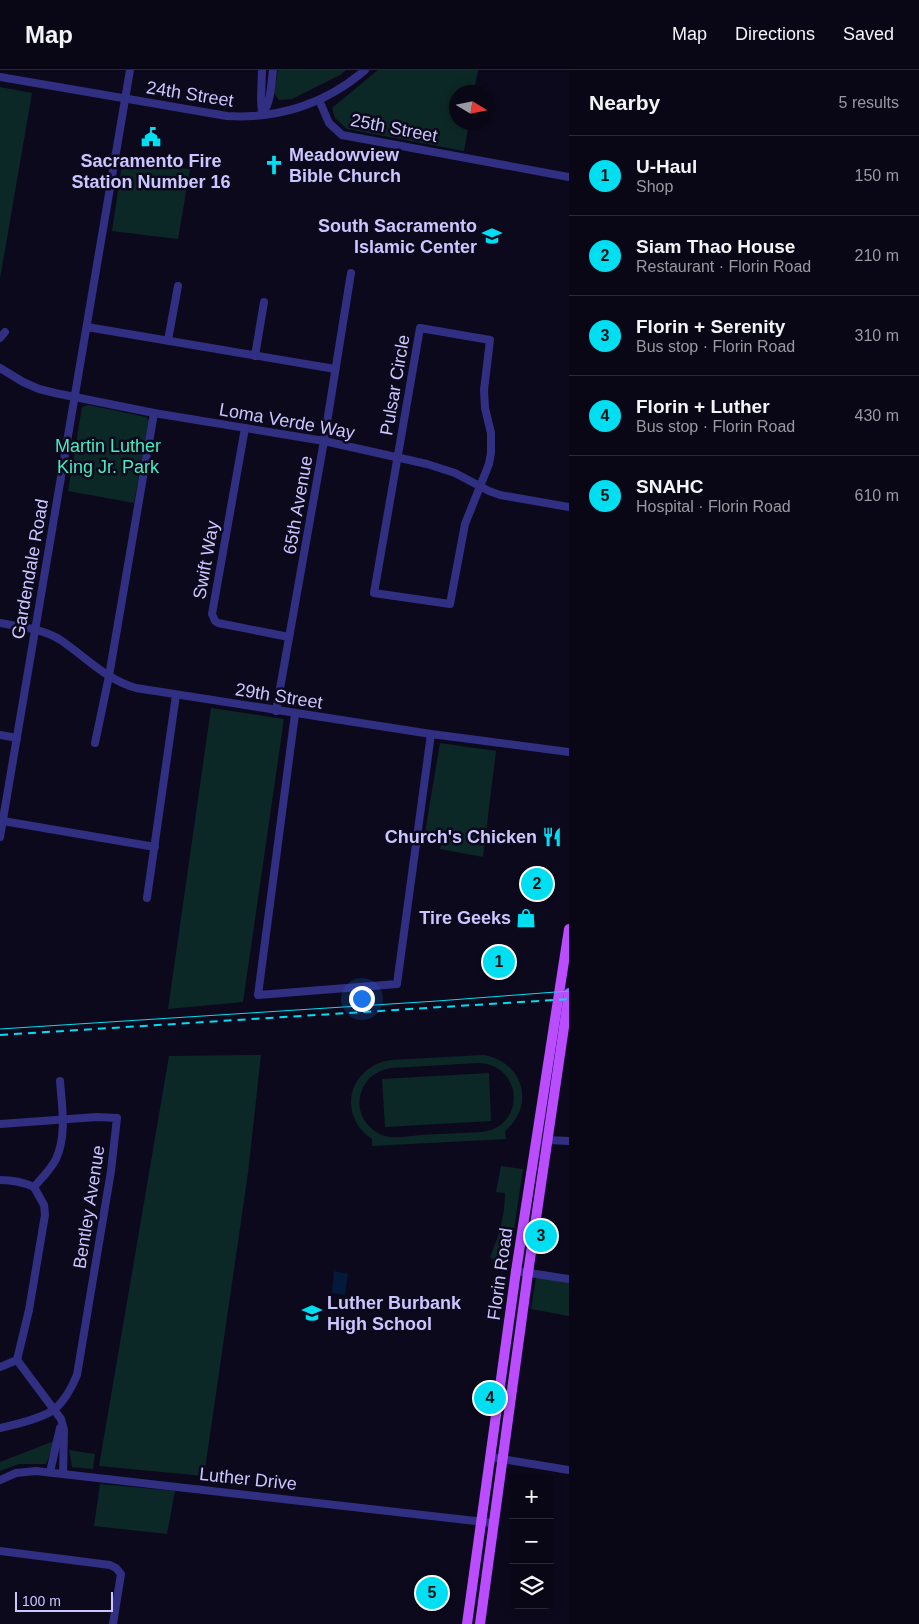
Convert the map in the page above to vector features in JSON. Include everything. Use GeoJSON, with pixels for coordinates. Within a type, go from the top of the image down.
{"type":"FeatureCollection","features":[{"type":"Feature","properties":{"kind":"main road","name":"Florin Road"},"geometry":{"type":"LineString","coordinates":[[467,1624],[516,1271],[569,929]]}},
{"type":"Feature","properties":{"kind":"main road","name":"Florin Road"},"geometry":{"type":"LineString","coordinates":[[480,1624],[569,993]]}},
{"type":"Feature","properties":{"kind":"main road"},"geometry":{"type":"LineString","coordinates":[[539,1126],[547,1140]]}},
{"type":"Feature","properties":{"kind":"street","name":"Gardendale Road"},"geometry":{"type":"LineString","coordinates":[[0,837],[130,70]]}},
{"type":"Feature","properties":{"kind":"street"},"geometry":{"type":"LineString","coordinates":[[262,70],[262,115]]}},
{"type":"Feature","properties":{"kind":"street"},"geometry":{"type":"LineString","coordinates":[[262,115],[266,110],[270,95],[273,70]]}},
{"type":"Feature","properties":{"kind":"street","name":"24th Street"},"geometry":{"type":"LineString","coordinates":[[0,77],[227,116],[262,115],[295,109],[319,100],[342,88],[365,70]]}},
{"type":"Feature","properties":{"kind":"street","name":"25th Street"},"geometry":{"type":"LineString","coordinates":[[319,100],[329,123],[342,135],[569,176]]}},
{"type":"Feature","properties":{"kind":"street","name":"65th Avenue"},"geometry":{"type":"LineString","coordinates":[[276,711],[324,442],[351,273]]}},
{"type":"Feature","properties":{"kind":"street"},"geometry":{"type":"LineString","coordinates":[[168,340],[178,286]]}},
{"type":"Feature","properties":{"kind":"street"},"geometry":{"type":"LineString","coordinates":[[255,356],[264,302]]}},
{"type":"Feature","properties":{"kind":"street"},"geometry":{"type":"LineString","coordinates":[[87,327],[335,369]]}},
{"type":"Feature","properties":{"kind":"street","name":"Pulsar Circle"},"geometry":{"type":"LineString","coordinates":[[397,458],[420,328],[490,340],[484,390],[492,443],[489,464],[479,487]]}},
{"type":"Feature","properties":{"kind":"street","name":"Loma Verde Way"},"geometry":{"type":"LineString","coordinates":[[0,368],[17,379],[39,389],[75,398],[324,442],[443,468],[479,487],[500,495],[569,507]]}},
{"type":"Feature","properties":{"kind":"street"},"geometry":{"type":"LineString","coordinates":[[94,743],[109,676],[154,413]]}},
{"type":"Feature","properties":{"kind":"street","name":"Swift Way"},"geometry":{"type":"LineString","coordinates":[[245,428],[212,614],[218,623],[289,637]]}},
{"type":"Feature","properties":{"kind":"street"},"geometry":{"type":"LineString","coordinates":[[397,458],[374,593],[450,604],[461,542],[479,487]]}},
{"type":"Feature","properties":{"kind":"street","name":"29th Street"},"geometry":{"type":"LineString","coordinates":[[0,623],[35,629],[58,639],[109,676],[129,686],[295,714],[569,752]]}},
{"type":"Feature","properties":{"kind":"street"},"geometry":{"type":"LineString","coordinates":[[148,898],[176,695]]}},
{"type":"Feature","properties":{"kind":"street"},"geometry":{"type":"LineString","coordinates":[[295,714],[258,995],[397,984],[431,734]]}},
{"type":"Feature","properties":{"kind":"street"},"geometry":{"type":"LineString","coordinates":[[0,735],[17,738]]}},
{"type":"Feature","properties":{"kind":"street"},"geometry":{"type":"LineString","coordinates":[[3,821],[154,847]]}},
{"type":"Feature","properties":{"kind":"street"},"geometry":{"type":"LineString","coordinates":[[34,1187],[56,1159],[60,1145],[63,1120],[60,1081]]}},
{"type":"Feature","properties":{"kind":"street","name":"Bentley Avenue"},"geometry":{"type":"LineString","coordinates":[[0,1124],[97,1117],[117,1118],[111,1171],[77,1375],[65,1398],[54,1410]]}},
{"type":"Feature","properties":{"kind":"street"},"geometry":{"type":"LineString","coordinates":[[547,1140],[569,1141]]}},
{"type":"Feature","properties":{"kind":"street"},"geometry":{"type":"LineString","coordinates":[[0,1180],[26,1183],[34,1187],[44,1205],[45,1215],[30,1310],[17,1360]]}},
{"type":"Feature","properties":{"kind":"street"},"geometry":{"type":"LineString","coordinates":[[516,1271],[569,1279]]}},
{"type":"Feature","properties":{"kind":"street"},"geometry":{"type":"LineString","coordinates":[[17,1360],[60,1419],[64,1430],[63,1474]]}},
{"type":"Feature","properties":{"kind":"street"},"geometry":{"type":"LineString","coordinates":[[0,1367],[17,1360]]}},
{"type":"Feature","properties":{"kind":"street"},"geometry":{"type":"LineString","coordinates":[[0,1428],[18,1424],[54,1410]]}},
{"type":"Feature","properties":{"kind":"street"},"geometry":{"type":"LineString","coordinates":[[50,1472],[57,1444],[60,1419]]}},
{"type":"Feature","properties":{"kind":"street"},"geometry":{"type":"LineString","coordinates":[[490,1457],[569,1470]]}},
{"type":"Feature","properties":{"kind":"street","name":"Luther Drive"},"geometry":{"type":"LineString","coordinates":[[0,1480],[22,1472],[36,1470],[493,1523]]}},
{"type":"Feature","properties":{"kind":"street"},"geometry":{"type":"LineString","coordinates":[[0,1551],[110,1565],[116,1568],[121,1574],[113,1624]]}},
{"type":"Feature","properties":{"kind":"green space"},"geometry":{"type":"Polygon","coordinates":[[[278,70],[346,70],[340,75],[292,99],[279,100],[274,93],[278,70]]]}},
{"type":"Feature","properties":{"kind":"green space"},"geometry":{"type":"Polygon","coordinates":[[[378,70],[478,70],[475,85],[449,85],[449,130],[468,130],[464,151],[347,129],[335,118],[332,108],[378,70]]]}},
{"type":"Feature","properties":{"kind":"green space"},"geometry":{"type":"Polygon","coordinates":[[[0,87],[32,93],[0,279],[0,87]]]}},
{"type":"Feature","properties":{"kind":"green space"},"geometry":{"type":"Polygon","coordinates":[[[122,165],[190,169],[178,239],[112,231],[122,165]]]}},
{"type":"Feature","properties":{"kind":"green space","name":"Martin Luther King Jr. Park"},"geometry":{"type":"Polygon","coordinates":[[[88,405],[146,417],[149,421],[134,503],[68,491],[82,407],[88,405]]]}},
{"type":"Feature","properties":{"kind":"green space"},"geometry":{"type":"Polygon","coordinates":[[[211,708],[284,719],[243,1002],[168,1009],[211,708]]]}},
{"type":"Feature","properties":{"kind":"green space"},"geometry":{"type":"Polygon","coordinates":[[[440,743],[496,751],[483,857],[440,849],[442,840],[424,838],[440,743]]]}},
{"type":"Feature","properties":{"kind":"green space"},"geometry":{"type":"Polygon","coordinates":[[[261,1055],[248,1173],[204,1476],[99,1466],[169,1056],[261,1055]]]}},
{"type":"Feature","properties":{"kind":"green space"},"geometry":{"type":"Polygon","coordinates":[[[484,1055],[497,1059],[508,1066],[516,1075],[521,1086],[522,1097],[515,1121],[505,1131],[506,1139],[372,1146],[372,1139],[361,1129],[354,1117],[351,1105],[352,1093],[357,1081],[365,1072],[377,1064],[391,1060],[484,1055]],[[478,1063],[382,1070],[370,1078],[364,1085],[360,1097],[360,1111],[372,1129],[389,1137],[482,1132],[497,1127],[507,1119],[512,1108],[514,1096],[511,1084],[504,1073],[493,1066],[478,1063]]]}},
{"type":"Feature","properties":{"kind":"green space"},"geometry":{"type":"Polygon","coordinates":[[[489,1073],[491,1121],[385,1127],[382,1079],[489,1073]]]}},
{"type":"Feature","properties":{"kind":"green space"},"geometry":{"type":"Polygon","coordinates":[[[501,1166],[523,1169],[509,1263],[500,1264],[490,1257],[499,1234],[504,1210],[505,1193],[496,1192],[501,1166]]]}},
{"type":"Feature","properties":{"kind":"green space"},"geometry":{"type":"Polygon","coordinates":[[[536,1277],[569,1281],[569,1316],[531,1309],[536,1277]]]}},
{"type":"Feature","properties":{"kind":"green space"},"geometry":{"type":"Polygon","coordinates":[[[54,1441],[46,1464],[19,1464],[0,1471],[0,1462],[54,1441]]]}},
{"type":"Feature","properties":{"kind":"green space"},"geometry":{"type":"Polygon","coordinates":[[[69,1450],[95,1454],[93,1469],[72,1467],[69,1450]]]}},
{"type":"Feature","properties":{"kind":"green space"},"geometry":{"type":"Polygon","coordinates":[[[100,1484],[175,1491],[167,1534],[94,1526],[100,1484]]]}},
{"type":"Feature","properties":{"kind":"water"},"geometry":{"type":"Polygon","coordinates":[[[334,1271],[348,1274],[345,1295],[332,1293],[334,1271]]]}},
{"type":"Feature","properties":{"kind":"tram line"},"geometry":{"type":"LineString","coordinates":[[0,1029],[569,991]]}},
{"type":"Feature","properties":{"kind":"railway"},"geometry":{"type":"LineString","coordinates":[[0,1035],[569,999]]}},
{"type":"Feature","properties":{"kind":"place","name":"Sacramento Fire Station Number 16"},"geometry":{"type":"Point","coordinates":[151,137]}},
{"type":"Feature","properties":{"kind":"place","name":"Meadowview Bible Church"},"geometry":{"type":"Point","coordinates":[274,165]}},
{"type":"Feature","properties":{"kind":"place","name":"South Sacramento Islamic Center"},"geometry":{"type":"Point","coordinates":[492,236]}},
{"type":"Feature","properties":{"kind":"place","name":"Church's Chicken"},"geometry":{"type":"Point","coordinates":[552,837]}},
{"type":"Feature","properties":{"kind":"place","name":"Siam Thao House"},"geometry":{"type":"Point","coordinates":[537,884]}},
{"type":"Feature","properties":{"kind":"place","name":"Tire Geeks"},"geometry":{"type":"Point","coordinates":[526,918]}},
{"type":"Feature","properties":{"kind":"place","name":"U-Haul"},"geometry":{"type":"Point","coordinates":[499,962]}},
{"type":"Feature","properties":{"kind":"place","name":"Florin + Serenity"},"geometry":{"type":"Point","coordinates":[541,1236]}},
{"type":"Feature","properties":{"kind":"place","name":"Luther Burbank High School"},"geometry":{"type":"Point","coordinates":[312,1313]}},
{"type":"Feature","properties":{"kind":"place","name":"Florin + Luther"},"geometry":{"type":"Point","coordinates":[490,1398]}},
{"type":"Feature","properties":{"kind":"place","name":"SNAHC"},"geometry":{"type":"Point","coordinates":[432,1593]}}]}
